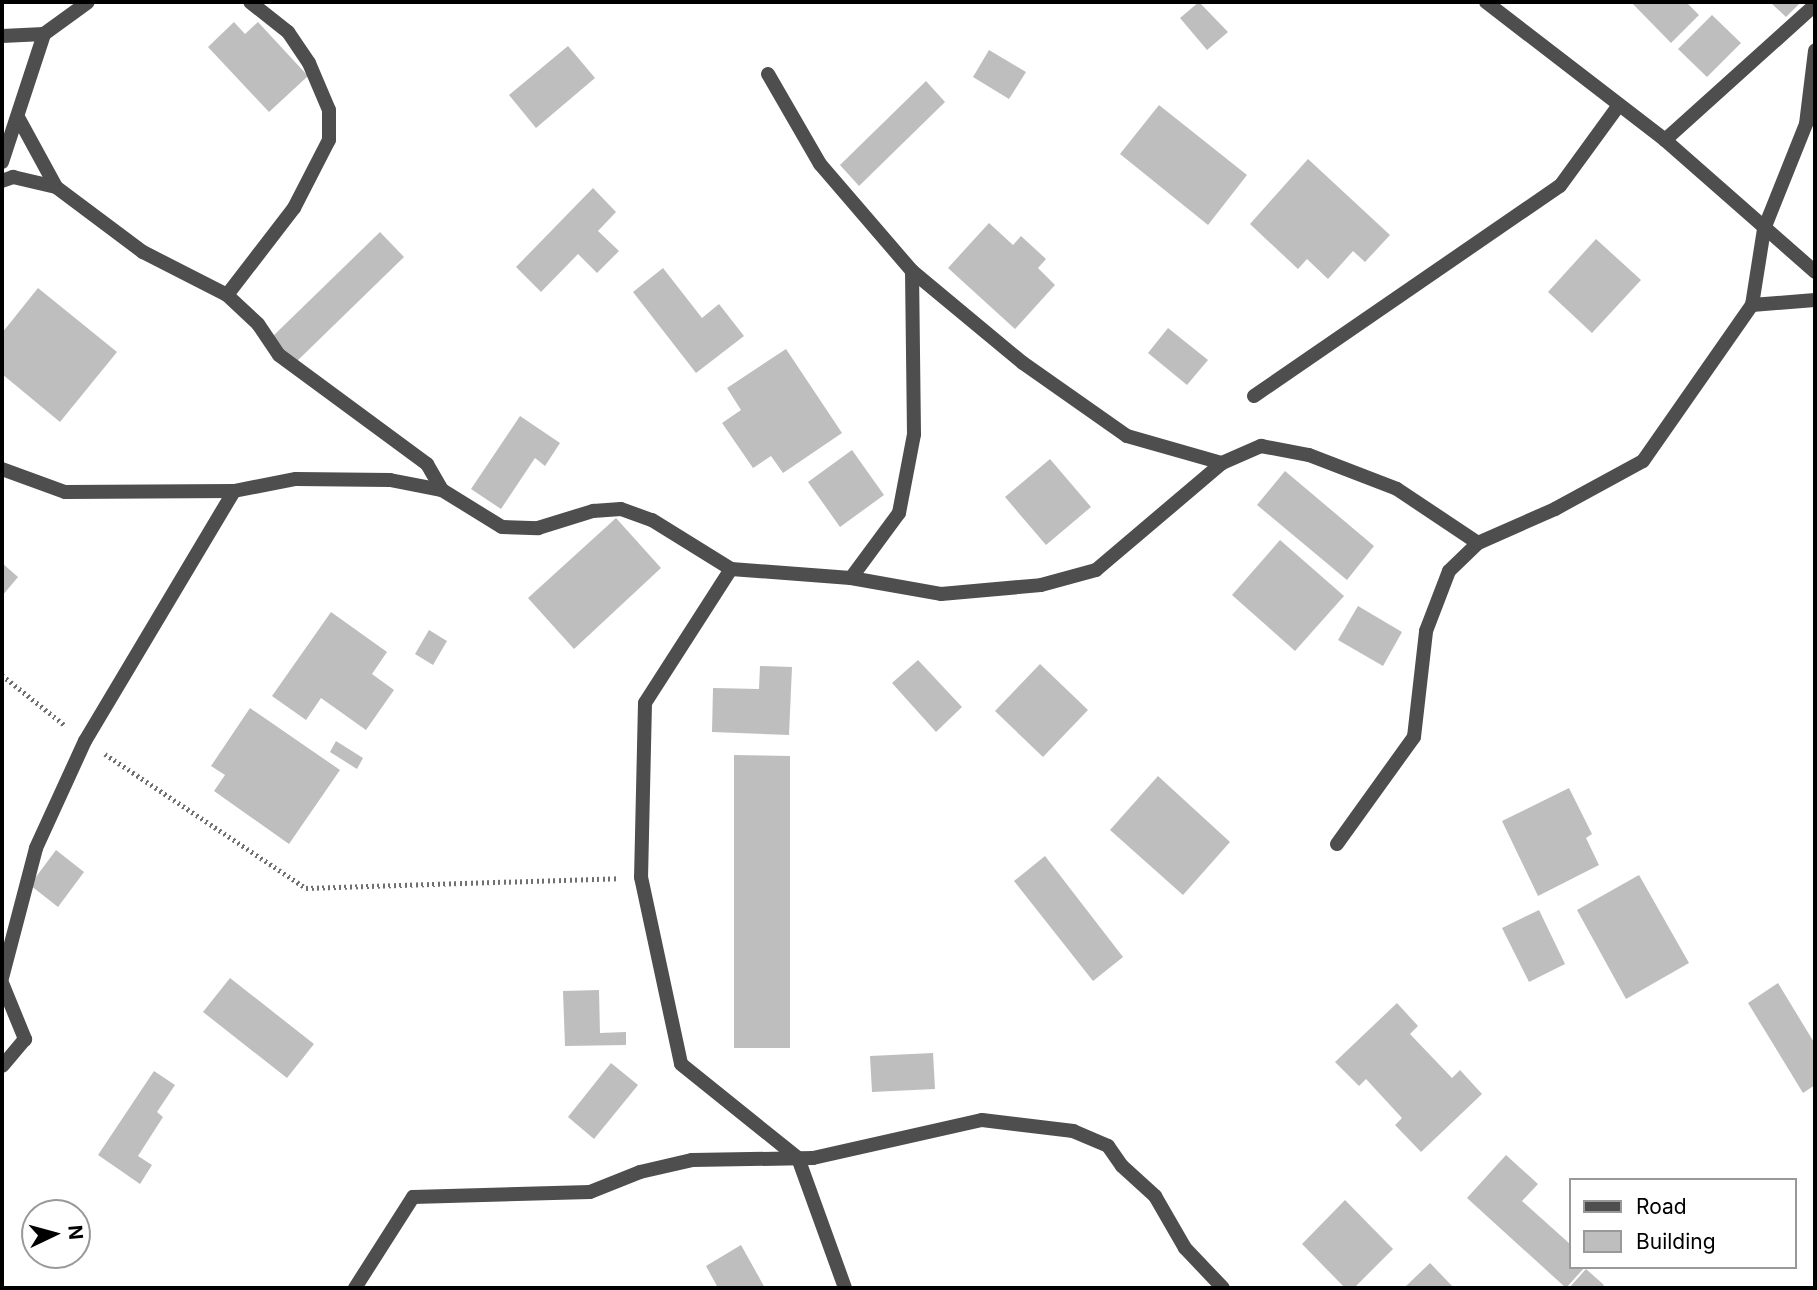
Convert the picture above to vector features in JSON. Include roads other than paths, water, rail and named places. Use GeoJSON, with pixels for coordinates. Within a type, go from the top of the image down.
{"type":"FeatureCollection","features":[{"type":"Feature","properties":{"kind":"street"},"geometry":{"type":"LineString","coordinates":[[2,36],[44,33],[88,2]]}},
{"type":"Feature","properties":{"kind":"street"},"geometry":{"type":"LineString","coordinates":[[227,295],[294,208],[329,140],[328,110],[309,63],[288,32],[250,2]]}},
{"type":"Feature","properties":{"kind":"street"},"geometry":{"type":"LineString","coordinates":[[1486,2],[1665,140],[1815,272]]}},
{"type":"Feature","properties":{"kind":"street"},"geometry":{"type":"LineString","coordinates":[[1665,140],[1815,5]]}},
{"type":"Feature","properties":{"kind":"street"},"geometry":{"type":"LineString","coordinates":[[2,162],[19,119],[44,33]]}},
{"type":"Feature","properties":{"kind":"street"},"geometry":{"type":"LineString","coordinates":[[1337,844],[1414,737],[1426,631],[1449,571],[1478,543],[1555,509],[1643,461],[1752,305],[1764,229],[1806,124],[1815,51]]}},
{"type":"Feature","properties":{"kind":"street"},"geometry":{"type":"LineString","coordinates":[[768,74],[820,164],[912,271],[1023,363],[1127,436],[1222,463]]}},
{"type":"Feature","properties":{"kind":"street"},"geometry":{"type":"LineString","coordinates":[[1254,396],[1560,186],[1619,105]]}},
{"type":"Feature","properties":{"kind":"street"},"geometry":{"type":"LineString","coordinates":[[19,119],[56,187]]}},
{"type":"Feature","properties":{"kind":"street"},"geometry":{"type":"LineString","coordinates":[[2,181],[13,177],[56,187],[143,252],[227,295],[258,324],[279,355],[427,464],[442,490]]}},
{"type":"Feature","properties":{"kind":"street"},"geometry":{"type":"LineString","coordinates":[[851,578],[899,513],[914,434],[912,271]]}},
{"type":"Feature","properties":{"kind":"street"},"geometry":{"type":"LineString","coordinates":[[1752,305],[1815,300]]}},
{"type":"Feature","properties":{"kind":"street"},"geometry":{"type":"LineString","coordinates":[[2,469],[65,492],[234,491],[296,479],[390,480],[442,490],[502,527],[538,528],[593,511],[621,509],[652,520],[732,569],[851,578],[941,594],[1074,578],[1096,570],[1222,463],[1261,446],[1309,455],[1397,489],[1478,543]]}},
{"type":"Feature","properties":{"kind":"street"},"geometry":{"type":"LineString","coordinates":[[2,1066],[25,1039],[2,981],[36,848],[85,741],[234,491]]}},
{"type":"Feature","properties":{"kind":"street"},"geometry":{"type":"LineString","coordinates":[[732,569],[645,703],[640,877],[681,1064],[798,1158],[845,1288]]}},
{"type":"Feature","properties":{"kind":"street"},"geometry":{"type":"LineString","coordinates":[[355,1288],[413,1198],[590,1192],[640,1172],[692,1160],[798,1158],[946,1132],[982,1120],[1095,1137],[1155,1196],[1185,1248],[1223,1288]]}}]}
